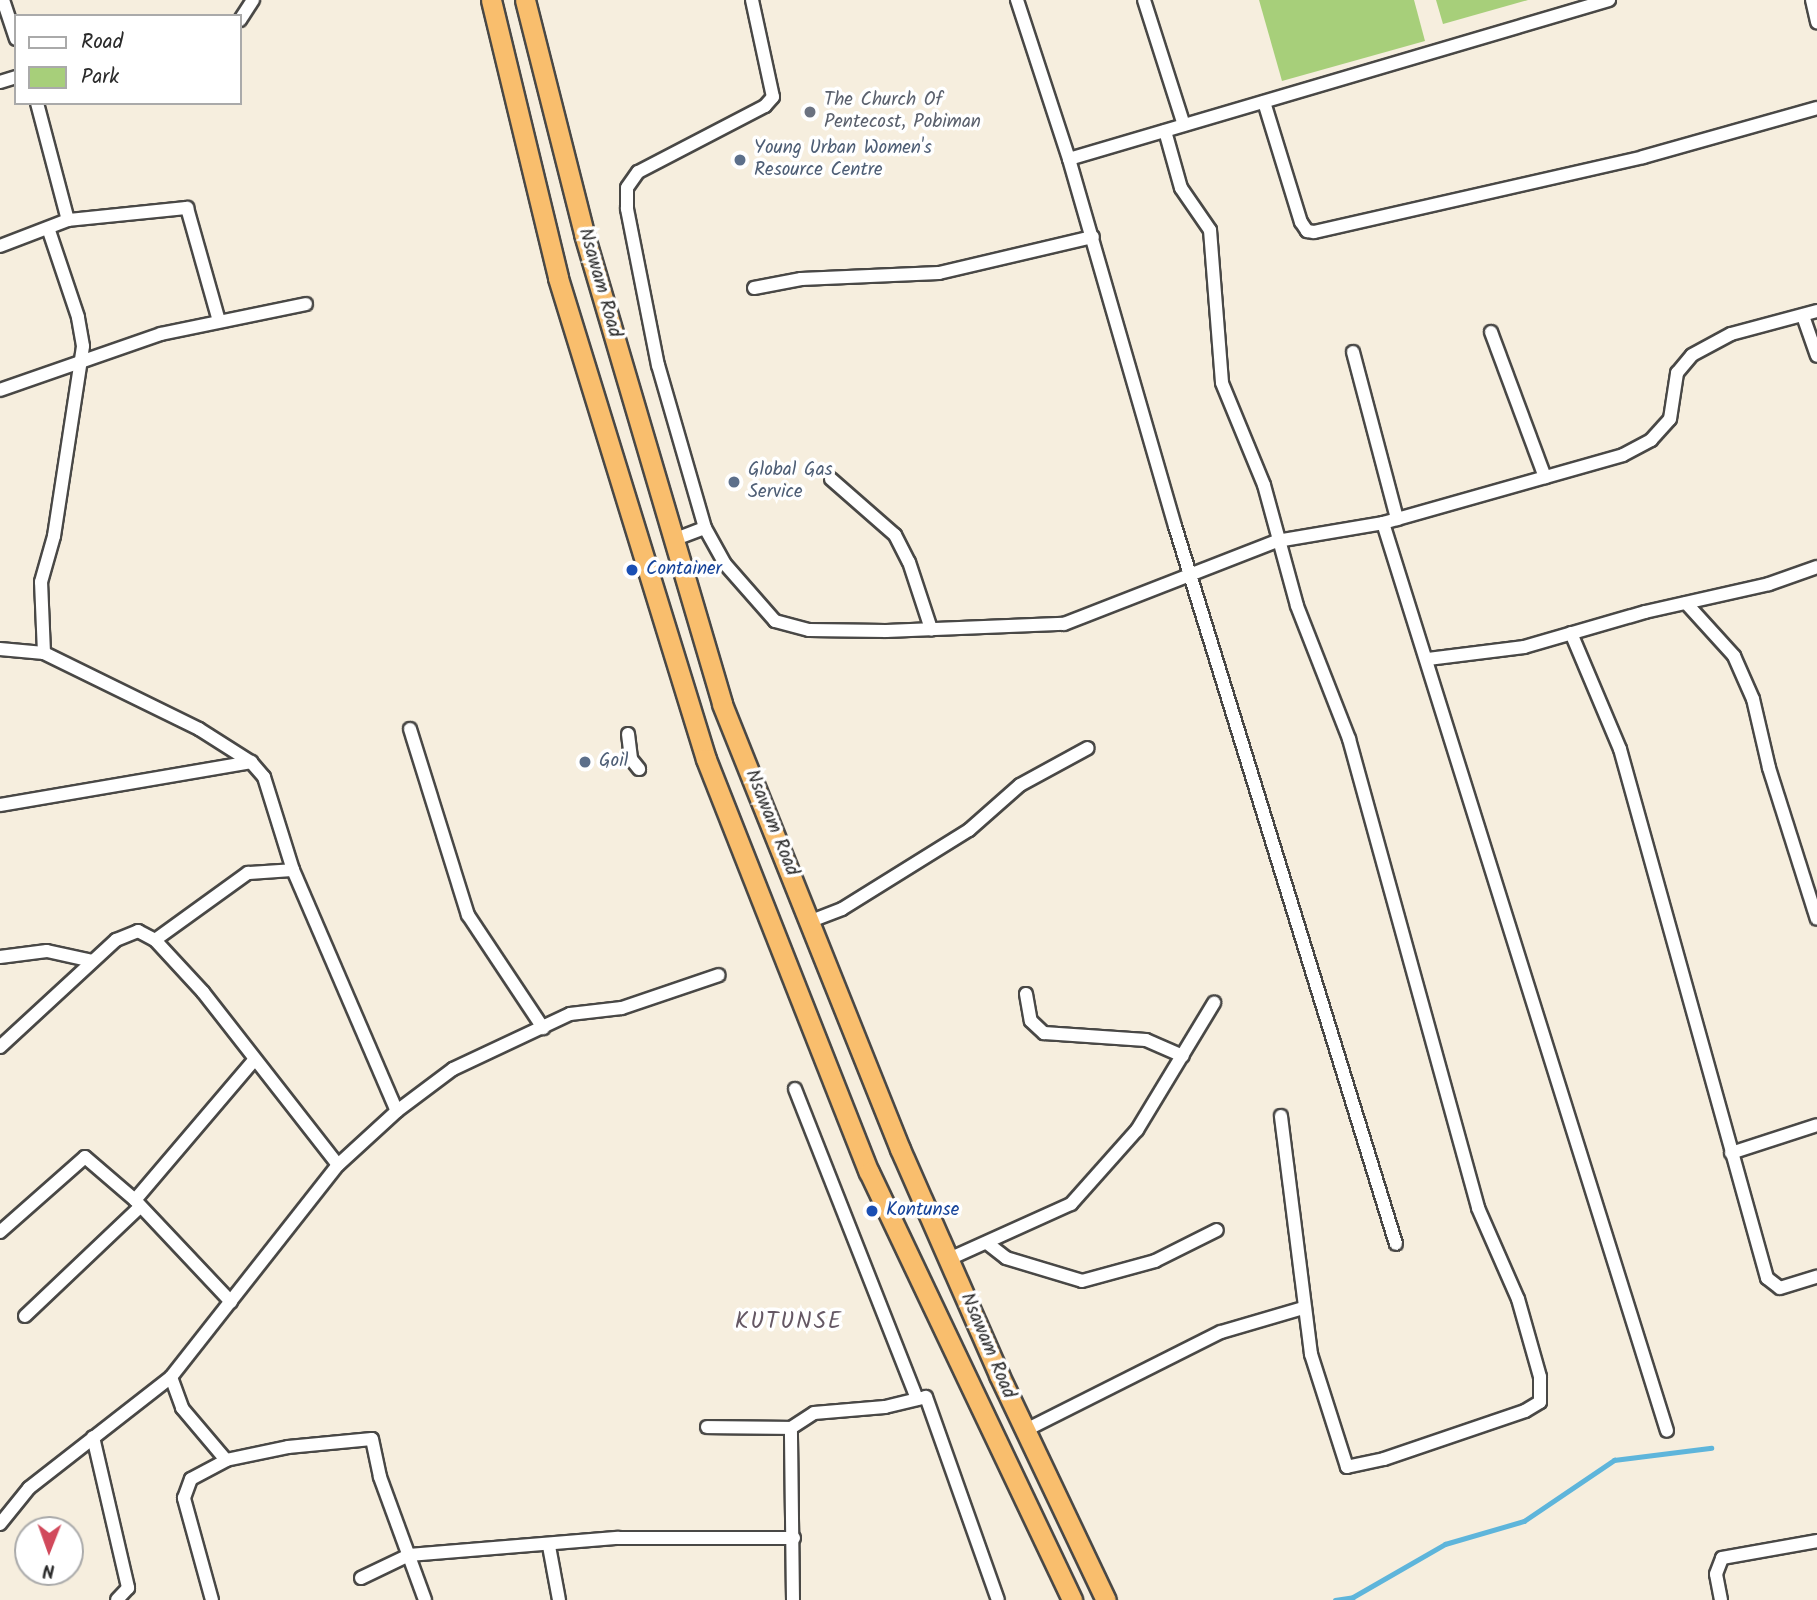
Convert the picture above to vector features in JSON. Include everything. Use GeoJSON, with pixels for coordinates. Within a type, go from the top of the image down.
{"type":"FeatureCollection","features":[{"type":"Feature","properties":{"kind":"highway","name":"Nsawam Road"},"geometry":{"type":"LineString","coordinates":[[484,0],[505,59]]}},
{"type":"Feature","properties":{"kind":"highway","name":"Nsawam Road"},"geometry":{"type":"LineString","coordinates":[[491,0],[558,278],[706,759],[869,1172],[1003,1463],[1072,1600]]}},
{"type":"Feature","properties":{"kind":"highway","name":"Nsawam Road"},"geometry":{"type":"LineString","coordinates":[[527,4],[584,234],[722,704],[811,921],[849,1028],[1024,1431],[1106,1600]]}},
{"type":"Feature","properties":{"kind":"highway"},"geometry":{"type":"LineString","coordinates":[[1003,1463],[1011,1450],[1034,1451]]}},
{"type":"Feature","properties":{"kind":"street"},"geometry":{"type":"LineString","coordinates":[[3,0],[14,34]]}},
{"type":"Feature","properties":{"kind":"street"},"geometry":{"type":"LineString","coordinates":[[242,17],[253,0]]}},
{"type":"Feature","properties":{"kind":"street"},"geometry":{"type":"LineString","coordinates":[[752,0],[773,97],[765,106],[638,172],[627,188],[631,240],[658,365],[705,528],[725,564],[775,621],[809,630],[1063,624],[1189,572],[1277,541],[1383,523],[1623,455],[1651,440],[1670,419],[1677,373],[1692,355],[1731,334],[1817,311]]}},
{"type":"Feature","properties":{"kind":"street"},"geometry":{"type":"LineString","coordinates":[[1017,0],[1093,237],[1189,572],[1396,1244]]}},
{"type":"Feature","properties":{"kind":"street"},"geometry":{"type":"LineString","coordinates":[[1144,0],[1184,125]]}},
{"type":"Feature","properties":{"kind":"street"},"geometry":{"type":"LineString","coordinates":[[1069,159],[1609,0]]}},
{"type":"Feature","properties":{"kind":"street"},"geometry":{"type":"LineString","coordinates":[[1812,0],[1817,22]]}},
{"type":"Feature","properties":{"kind":"street"},"geometry":{"type":"LineString","coordinates":[[1264,102],[1301,222],[1307,231],[1314,232],[1643,157],[1817,108]]}},
{"type":"Feature","properties":{"kind":"street"},"geometry":{"type":"LineString","coordinates":[[38,105],[68,220]]}},
{"type":"Feature","properties":{"kind":"street"},"geometry":{"type":"LineString","coordinates":[[1165,131],[1181,188],[1205,218],[1214,244],[1216,340],[1222,383],[1264,485],[1277,541],[1297,606],[1349,739],[1475,1196],[1518,1298],[1542,1398],[1506,1418],[1350,1468],[1338,1447],[1319,1385],[1303,1308],[1281,1116]]}},
{"type":"Feature","properties":{"kind":"street"},"geometry":{"type":"LineString","coordinates":[[0,246],[49,231],[68,220],[187,208],[219,321]]}},
{"type":"Feature","properties":{"kind":"street"},"geometry":{"type":"LineString","coordinates":[[44,653],[41,582],[54,536],[81,359],[82,331],[49,231]]}},
{"type":"Feature","properties":{"kind":"street"},"geometry":{"type":"LineString","coordinates":[[754,288],[829,277],[939,273],[1093,237]]}},
{"type":"Feature","properties":{"kind":"street"},"geometry":{"type":"LineString","coordinates":[[0,390],[81,359],[219,321],[306,304]]}},
{"type":"Feature","properties":{"kind":"street"},"geometry":{"type":"LineString","coordinates":[[1803,316],[1817,356]]}},
{"type":"Feature","properties":{"kind":"street"},"geometry":{"type":"LineString","coordinates":[[1491,332],[1545,477]]}},
{"type":"Feature","properties":{"kind":"street"},"geometry":{"type":"LineString","coordinates":[[1353,352],[1397,519]]}},
{"type":"Feature","properties":{"kind":"street"},"geometry":{"type":"LineString","coordinates":[[831,479],[895,535],[909,562],[931,629]]}},
{"type":"Feature","properties":{"kind":"street"},"geometry":{"type":"LineString","coordinates":[[1383,523],[1428,659],[1667,1432]]}},
{"type":"Feature","properties":{"kind":"street"},"geometry":{"type":"LineString","coordinates":[[673,540],[705,528]]}},
{"type":"Feature","properties":{"kind":"street"},"geometry":{"type":"LineString","coordinates":[[1428,659],[1524,647],[1817,567]]}},
{"type":"Feature","properties":{"kind":"street"},"geometry":{"type":"LineString","coordinates":[[1686,603],[1734,656],[1753,699],[1769,768],[1817,919]]}},
{"type":"Feature","properties":{"kind":"street"},"geometry":{"type":"LineString","coordinates":[[1571,633],[1620,749],[1768,1278],[1780,1288],[1817,1277]]}},
{"type":"Feature","properties":{"kind":"street"},"geometry":{"type":"LineString","coordinates":[[4,652],[44,653],[199,729],[251,762],[264,777],[293,870],[397,1111]]}},
{"type":"Feature","properties":{"kind":"street"},"geometry":{"type":"LineString","coordinates":[[410,729],[468,915],[543,1028]]}},
{"type":"Feature","properties":{"kind":"street"},"geometry":{"type":"LineString","coordinates":[[628,734],[631,759],[639,769]]}},
{"type":"Feature","properties":{"kind":"street"},"geometry":{"type":"LineString","coordinates":[[811,921],[842,909],[969,830],[1020,785],[1088,748]]}},
{"type":"Feature","properties":{"kind":"street"},"geometry":{"type":"LineString","coordinates":[[0,805],[251,762]]}},
{"type":"Feature","properties":{"kind":"street"},"geometry":{"type":"LineString","coordinates":[[155,940],[248,873],[293,870]]}},
{"type":"Feature","properties":{"kind":"street"},"geometry":{"type":"LineString","coordinates":[[0,1047],[92,961],[132,931],[155,940],[203,992],[338,1164]]}},
{"type":"Feature","properties":{"kind":"street"},"geometry":{"type":"LineString","coordinates":[[0,957],[47,951],[72,953],[92,961]]}},
{"type":"Feature","properties":{"kind":"street"},"geometry":{"type":"LineString","coordinates":[[0,1524],[29,1488],[171,1377],[338,1164],[397,1111],[453,1069],[570,1014],[622,1008],[719,975]]}},
{"type":"Feature","properties":{"kind":"street"},"geometry":{"type":"LineString","coordinates":[[1026,994],[1031,1021],[1044,1033],[1146,1040],[1184,1056]]}},
{"type":"Feature","properties":{"kind":"street"},"geometry":{"type":"LineString","coordinates":[[949,1259],[1071,1203],[1137,1130],[1214,1003]]}},
{"type":"Feature","properties":{"kind":"street"},"geometry":{"type":"LineString","coordinates":[[25,1316],[137,1203],[254,1060]]}},
{"type":"Feature","properties":{"kind":"street"},"geometry":{"type":"LineString","coordinates":[[795,1088],[917,1399]]}},
{"type":"Feature","properties":{"kind":"street"},"geometry":{"type":"LineString","coordinates":[[1731,1153],[1817,1125]]}},
{"type":"Feature","properties":{"kind":"street"},"geometry":{"type":"LineString","coordinates":[[0,1232],[85,1157],[137,1203],[231,1303]]}},
{"type":"Feature","properties":{"kind":"street"},"geometry":{"type":"LineString","coordinates":[[987,1243],[1006,1258],[1082,1281],[1155,1261],[1217,1230]]}},
{"type":"Feature","properties":{"kind":"street"},"geometry":{"type":"LineString","coordinates":[[1024,1431],[1222,1332],[1303,1308]]}},
{"type":"Feature","properties":{"kind":"street"},"geometry":{"type":"LineString","coordinates":[[171,1377],[182,1408],[226,1460]]}},
{"type":"Feature","properties":{"kind":"street"},"geometry":{"type":"LineString","coordinates":[[707,1427],[791,1428],[818,1412],[926,1397],[998,1600]]}},
{"type":"Feature","properties":{"kind":"street"},"geometry":{"type":"LineString","coordinates":[[791,1428],[793,1600]]}},
{"type":"Feature","properties":{"kind":"street"},"geometry":{"type":"LineString","coordinates":[[93,1437],[128,1588],[117,1600]]}},
{"type":"Feature","properties":{"kind":"street"},"geometry":{"type":"LineString","coordinates":[[212,1600],[184,1490],[191,1479],[226,1460],[288,1447],[372,1439],[380,1477],[425,1600]]}},
{"type":"Feature","properties":{"kind":"street"},"geometry":{"type":"LineString","coordinates":[[361,1578],[409,1555],[549,1546],[618,1538],[794,1538]]}},
{"type":"Feature","properties":{"kind":"street"},"geometry":{"type":"LineString","coordinates":[[1721,1600],[1716,1574],[1722,1558],[1817,1541]]}},
{"type":"Feature","properties":{"kind":"street"},"geometry":{"type":"LineString","coordinates":[[549,1546],[559,1600]]}},
{"type":"Feature","properties":{"kind":"green space"},"geometry":{"type":"Polygon","coordinates":[[[1259,0],[1414,0],[1425,41],[1282,81],[1259,0]]]}},
{"type":"Feature","properties":{"kind":"green space"},"geometry":{"type":"Polygon","coordinates":[[[1436,0],[1528,0],[1443,24],[1436,0]]]}},
{"type":"Feature","properties":{"kind":"waterway"},"geometry":{"type":"LineString","coordinates":[[1335,1600],[1353,1597],[1445,1544],[1524,1521],[1614,1460],[1711,1448]]}},
{"type":"Feature","properties":{"kind":"place","name":"The Church Of Pentecost, Pobiman"},"geometry":{"type":"Point","coordinates":[810,112]}},
{"type":"Feature","properties":{"kind":"place","name":"Young Urban Women's Resource Centre"},"geometry":{"type":"Point","coordinates":[740,160]}},
{"type":"Feature","properties":{"kind":"place","name":"Global Gas Service"},"geometry":{"type":"Point","coordinates":[734,482]}},
{"type":"Feature","properties":{"kind":"place","name":"Container"},"geometry":{"type":"Point","coordinates":[632,570]}},
{"type":"Feature","properties":{"kind":"place","name":"Goil"},"geometry":{"type":"Point","coordinates":[585,762]}},
{"type":"Feature","properties":{"kind":"place","name":"Kontunse"},"geometry":{"type":"Point","coordinates":[872,1211]}},
{"type":"Feature","properties":{"kind":"district","name":"KUTUNSE"},"geometry":{"type":"Point","coordinates":[789,1322]}}]}
